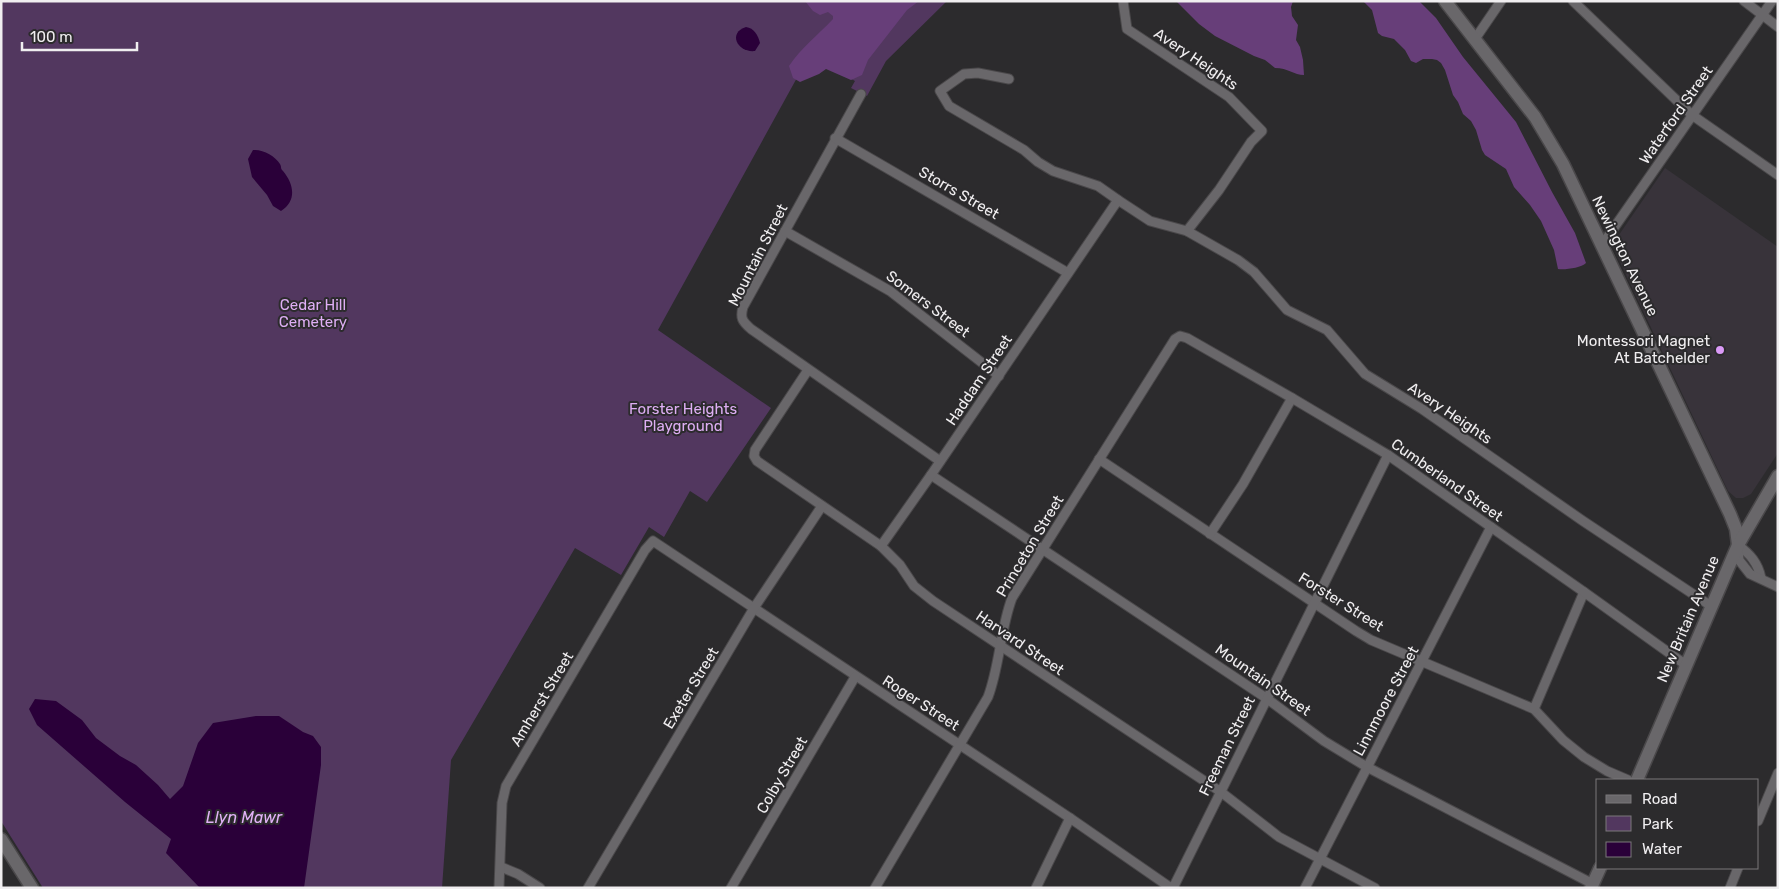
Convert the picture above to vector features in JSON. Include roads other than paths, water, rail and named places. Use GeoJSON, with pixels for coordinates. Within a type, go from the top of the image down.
{"type":"FeatureCollection","features":[{"type":"Feature","properties":{"kind":"main road","name":"Newington Avenue"},"geometry":{"type":"LineString","coordinates":[[1445,1],[1524,103],[1547,136],[1602,245],[1730,514],[1736,529],[1738,545]]}},
{"type":"Feature","properties":{"kind":"main road","name":"New Britain Avenue"},"geometry":{"type":"LineString","coordinates":[[1637,779],[1738,545],[1776,480]]}},
{"type":"Feature","properties":{"kind":"main road"},"geometry":{"type":"LineString","coordinates":[[1,839],[32,888]]}},
{"type":"Feature","properties":{"kind":"main road"},"geometry":{"type":"LineString","coordinates":[[1592,886],[1600,869]]}},
{"type":"Feature","properties":{"kind":"street","name":"Avery Heights"},"geometry":{"type":"LineString","coordinates":[[1124,1],[1126,29],[1229,97],[1262,131],[1251,142],[1219,190],[1186,231]]}},
{"type":"Feature","properties":{"kind":"street"},"geometry":{"type":"LineString","coordinates":[[1474,39],[1500,1]]}},
{"type":"Feature","properties":{"kind":"street"},"geometry":{"type":"LineString","coordinates":[[1573,1],[1692,115],[1778,175]]}},
{"type":"Feature","properties":{"kind":"street"},"geometry":{"type":"LineString","coordinates":[[1744,1],[1778,27]]}},
{"type":"Feature","properties":{"kind":"street","name":"Waterford Street"},"geometry":{"type":"LineString","coordinates":[[1602,245],[1772,1]]}},
{"type":"Feature","properties":{"kind":"street","name":"Avery Heights"},"geometry":{"type":"LineString","coordinates":[[1009,79],[978,73],[964,74],[940,91],[949,106],[1024,150],[1038,162],[1053,171],[1098,186],[1150,221],[1186,231],[1238,260],[1254,272],[1287,310],[1327,330],[1365,374],[1422,409],[1583,521],[1711,606]]}},
{"type":"Feature","properties":{"kind":"street","name":"Mountain Street"},"geometry":{"type":"LineString","coordinates":[[860,94],[784,231],[740,316],[742,321],[751,329],[940,461]]}},
{"type":"Feature","properties":{"kind":"street","name":"Storrs Street"},"geometry":{"type":"LineString","coordinates":[[835,138],[1068,273]]}},
{"type":"Feature","properties":{"kind":"street","name":"Haddam Street"},"geometry":{"type":"LineString","coordinates":[[881,546],[1118,200]]}},
{"type":"Feature","properties":{"kind":"street","name":"Somers Street"},"geometry":{"type":"LineString","coordinates":[[784,231],[890,290],[998,376]]}},
{"type":"Feature","properties":{"kind":"street","name":"Cumberland Street"},"geometry":{"type":"LineString","coordinates":[[1180,336],[1187,338],[1292,398],[1388,455],[1686,665]]}},
{"type":"Feature","properties":{"kind":"street","name":"Princeton Street"},"geometry":{"type":"LineString","coordinates":[[875,888],[988,697],[993,683],[1006,614],[1012,598],[1174,339],[1180,336]]}},
{"type":"Feature","properties":{"kind":"street","name":"Harvard Street"},"geometry":{"type":"LineString","coordinates":[[808,370],[753,453],[758,461],[881,546],[900,565],[914,586],[933,601],[1220,792],[1279,837],[1375,888]]}},
{"type":"Feature","properties":{"kind":"street"},"geometry":{"type":"LineString","coordinates":[[1210,534],[1242,484],[1292,398]]}},
{"type":"Feature","properties":{"kind":"street","name":"Freeman Street"},"geometry":{"type":"LineString","coordinates":[[1172,888],[1388,455]]}},
{"type":"Feature","properties":{"kind":"street","name":"Forster Street"},"geometry":{"type":"LineString","coordinates":[[1099,458],[1371,640],[1534,709],[1563,740],[1584,757],[1607,771],[1626,779]]}},
{"type":"Feature","properties":{"kind":"street","name":"Mountain Street"},"geometry":{"type":"LineString","coordinates":[[931,475],[1043,548],[1266,698],[1324,740],[1367,767],[1592,886]]}},
{"type":"Feature","properties":{"kind":"street","name":"Exeter Street"},"geometry":{"type":"LineString","coordinates":[[588,888],[754,608],[822,506]]}},
{"type":"Feature","properties":{"kind":"street","name":"Linnmoore Street"},"geometry":{"type":"LineString","coordinates":[[1305,888],[1423,662],[1490,527]]}},
{"type":"Feature","properties":{"kind":"street","name":"Roger Street"},"geometry":{"type":"LineString","coordinates":[[656,542],[855,677],[960,744],[1172,888]]}},
{"type":"Feature","properties":{"kind":"street","name":"Amherst Street"},"geometry":{"type":"LineString","coordinates":[[499,888],[502,803],[506,786],[645,550],[650,543],[656,542]]}},
{"type":"Feature","properties":{"kind":"street"},"geometry":{"type":"LineString","coordinates":[[1738,545],[1739,560],[1750,574],[1778,587]]}},
{"type":"Feature","properties":{"kind":"street"},"geometry":{"type":"LineString","coordinates":[[1534,709],[1584,592]]}},
{"type":"Feature","properties":{"kind":"street","name":"Colby Street"},"geometry":{"type":"LineString","coordinates":[[732,888],[855,677]]}},
{"type":"Feature","properties":{"kind":"street"},"geometry":{"type":"LineString","coordinates":[[1759,819],[1778,773]]}},
{"type":"Feature","properties":{"kind":"street"},"geometry":{"type":"LineString","coordinates":[[1036,888],[1070,818]]}},
{"type":"Feature","properties":{"kind":"street"},"geometry":{"type":"LineString","coordinates":[[501,867],[518,874],[540,888]]}},
{"type":"Feature","properties":{"kind":"street"},"geometry":{"type":"LineString","coordinates":[[1730,888],[1738,869]]}},
{"type":"Feature","properties":{"kind":"water"},"geometry":{"type":"Polygon","coordinates":[[[746,27],[753,30],[759,40],[760,43],[755,51],[744,49],[737,42],[737,34],[746,27]]]}},
{"type":"Feature","properties":{"kind":"water"},"geometry":{"type":"Polygon","coordinates":[[[253,150],[265,152],[275,158],[290,181],[292,197],[290,202],[281,211],[273,206],[267,195],[252,177],[248,159],[253,150]]]}},
{"type":"Feature","properties":{"kind":"water","name":"Llyn Mawr"},"geometry":{"type":"Polygon","coordinates":[[[35,699],[56,701],[82,720],[96,738],[136,765],[170,799],[183,786],[198,743],[213,723],[256,716],[279,716],[303,732],[313,736],[321,747],[321,765],[304,888],[200,888],[166,853],[171,839],[125,802],[37,725],[29,709],[35,699]]]}},
{"type":"Feature","properties":{"kind":"place","name":"Montessori Magnet At Batchelder"},"geometry":{"type":"Point","coordinates":[1720,350]}},
{"type":"Feature","properties":{"kind":"park label","name":"Cedar Hill Cemetery"},"geometry":{"type":"Point","coordinates":[313,314]}},
{"type":"Feature","properties":{"kind":"park label","name":"Forster Heights Playground"},"geometry":{"type":"Point","coordinates":[683,418]}}]}
